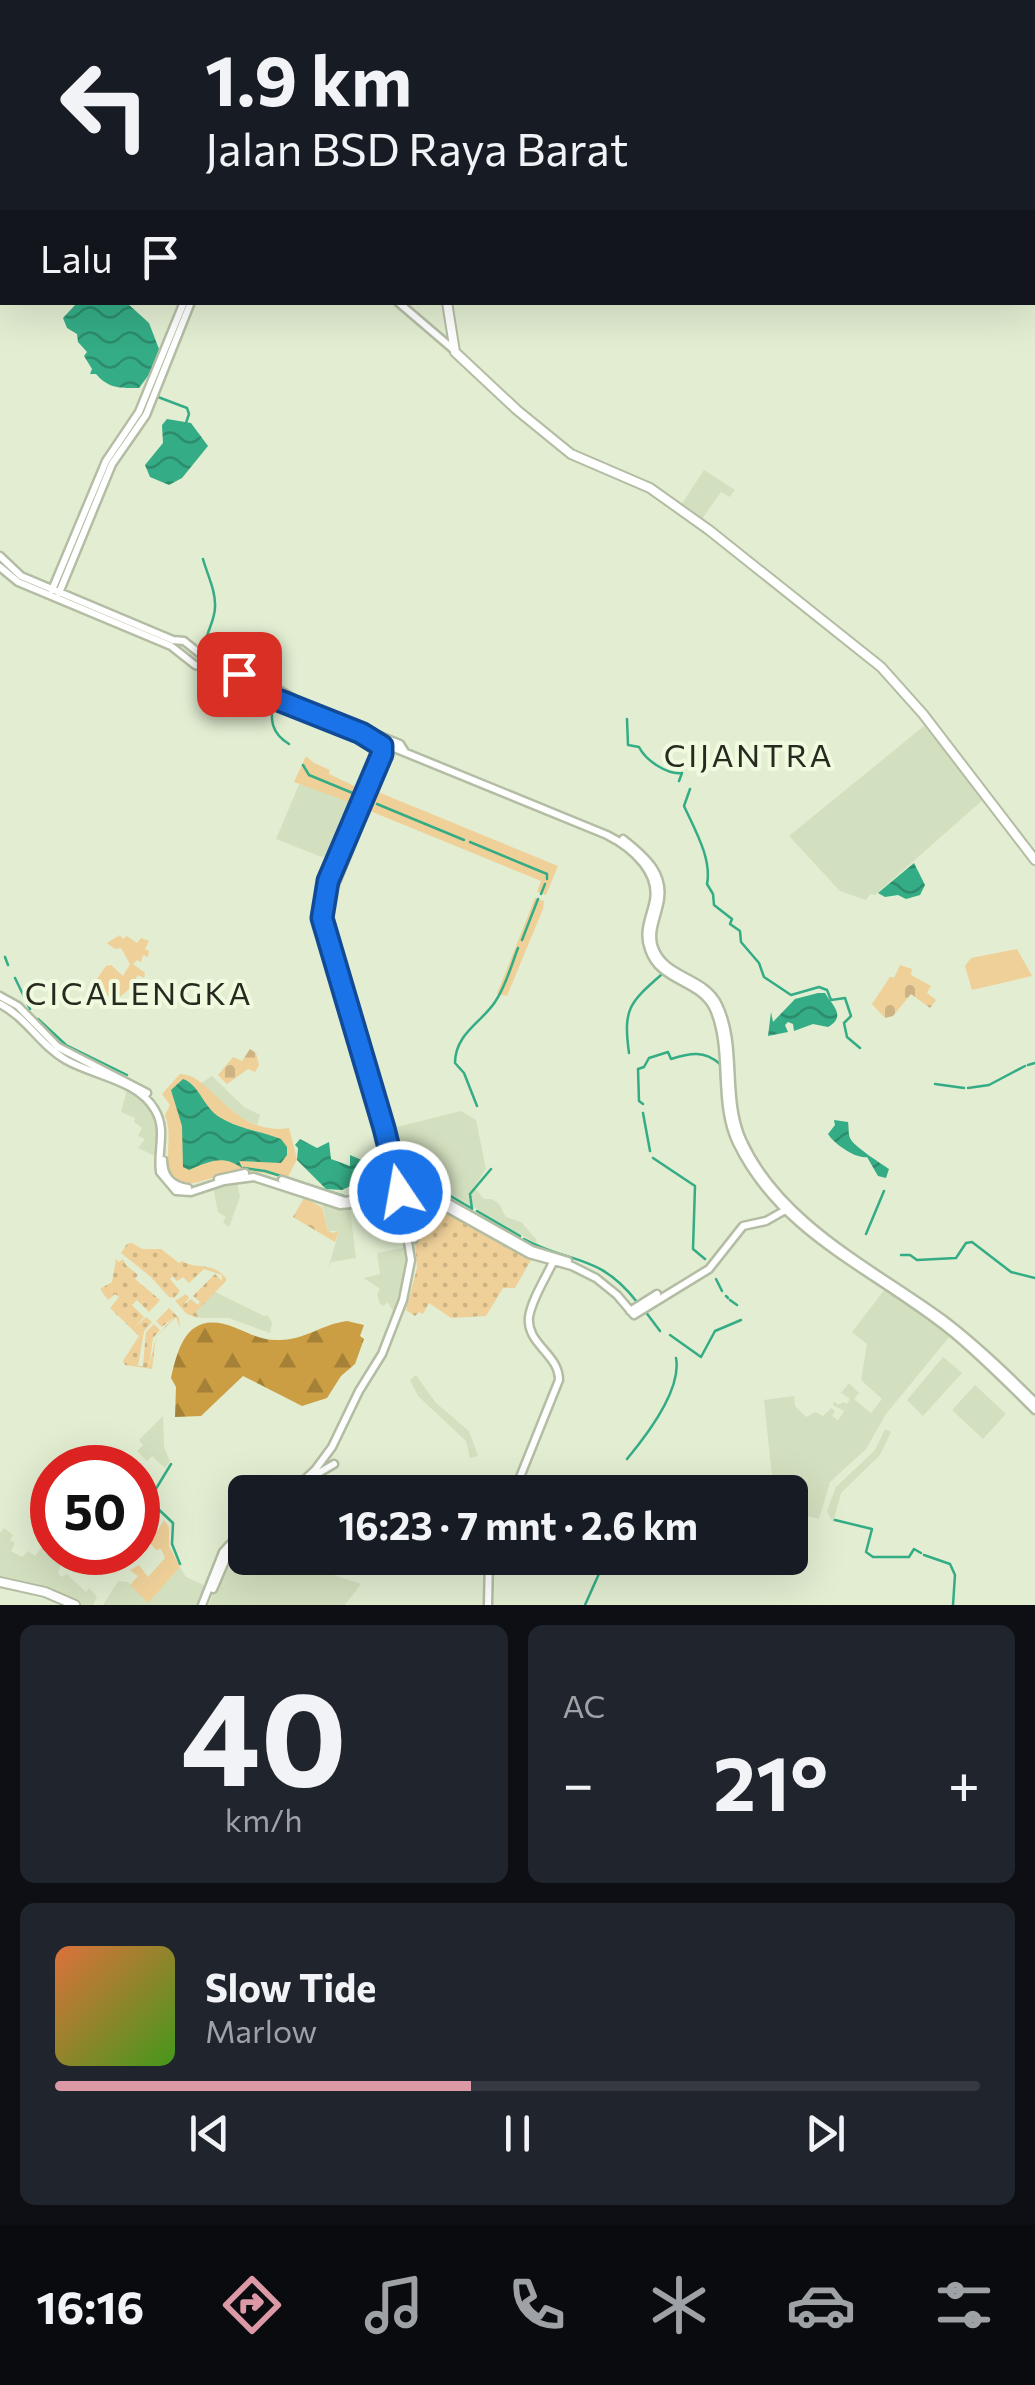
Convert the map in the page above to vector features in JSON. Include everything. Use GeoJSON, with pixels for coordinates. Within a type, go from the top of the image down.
{"type":"FeatureCollection","features":[{"type":"Feature","properties":{"kind":"main road"},"geometry":{"type":"LineString","coordinates":[[58,591],[106,461],[139,412],[186,305]]}},
{"type":"Feature","properties":{"kind":"main road"},"geometry":{"type":"LineString","coordinates":[[401,305],[560,446],[650,488],[709,530],[878,665],[923,714],[1035,860]]}},
{"type":"Feature","properties":{"kind":"main road"},"geometry":{"type":"LineString","coordinates":[[447,305],[455,352]]}},
{"type":"Feature","properties":{"kind":"main road"},"geometry":{"type":"LineString","coordinates":[[0,556],[16,573],[172,643],[205,664],[258,682],[273,698],[298,705],[619,841],[622,838],[648,860],[660,881],[660,904],[652,928],[657,954],[669,969],[701,985],[718,1005],[726,1034],[728,1098],[737,1128],[747,1155],[784,1207],[975,1344],[1035,1402]]}},
{"type":"Feature","properties":{"kind":"main road"},"geometry":{"type":"LineString","coordinates":[[0,566],[18,582],[58,591]]}},
{"type":"Feature","properties":{"kind":"main road"},"geometry":{"type":"LineString","coordinates":[[184,641],[207,659],[208,668],[195,665],[172,643],[184,641]]}},
{"type":"Feature","properties":{"kind":"main road"},"geometry":{"type":"LineString","coordinates":[[240,663],[257,673],[258,682],[224,674],[222,664],[240,663]]}},
{"type":"Feature","properties":{"kind":"main road"},"geometry":{"type":"LineString","coordinates":[[326,904],[383,759],[382,746],[392,745]]}},
{"type":"Feature","properties":{"kind":"main road"},"geometry":{"type":"LineString","coordinates":[[310,1475],[338,1438],[359,1391],[382,1354],[403,1300],[411,1260],[401,1181],[326,904],[337,859],[392,745]]}},
{"type":"Feature","properties":{"kind":"main road"},"geometry":{"type":"LineString","coordinates":[[330,876],[326,864],[337,859]]}},
{"type":"Feature","properties":{"kind":"main road"},"geometry":{"type":"LineString","coordinates":[[0,996],[22,1009],[58,1048],[92,1069]]}},
{"type":"Feature","properties":{"kind":"main road"},"geometry":{"type":"LineString","coordinates":[[0,1004],[16,1012],[55,1053],[146,1095],[160,1122],[158,1164],[169,1186],[181,1192],[254,1177],[344,1205],[400,1195],[438,1194],[529,1254],[556,1260],[596,1278],[633,1312],[709,1269],[738,1230],[784,1207]]}},
{"type":"Feature","properties":{"kind":"main road"},"geometry":{"type":"LineString","coordinates":[[401,1181],[418,1193]]}},
{"type":"Feature","properties":{"kind":"main road"},"geometry":{"type":"LineString","coordinates":[[317,1474],[342,1440],[362,1394],[384,1358],[407,1302],[416,1260],[407,1207],[398,1190],[401,1181]]}},
{"type":"Feature","properties":{"kind":"main road"},"geometry":{"type":"LineString","coordinates":[[407,1207],[418,1193]]}},
{"type":"Feature","properties":{"kind":"main road"},"geometry":{"type":"LineString","coordinates":[[799,1216],[800,1200]]}},
{"type":"Feature","properties":{"kind":"main road"},"geometry":{"type":"LineString","coordinates":[[784,1207],[854,1260]]}},
{"type":"Feature","properties":{"kind":"main road"},"geometry":{"type":"LineString","coordinates":[[523,1475],[560,1380],[557,1365],[532,1334],[529,1318],[556,1260]]}},
{"type":"Feature","properties":{"kind":"main road"},"geometry":{"type":"LineString","coordinates":[[916,1303],[1035,1410]]}},
{"type":"Feature","properties":{"kind":"main road"},"geometry":{"type":"LineString","coordinates":[[317,1474],[334,1464]]}},
{"type":"Feature","properties":{"kind":"main road"},"geometry":{"type":"LineString","coordinates":[[204,1605],[228,1552]]}},
{"type":"Feature","properties":{"kind":"main road"},"geometry":{"type":"LineString","coordinates":[[488,1575],[490,1605]]}},
{"type":"Feature","properties":{"kind":"main road"},"geometry":{"type":"LineString","coordinates":[[0,1584],[52,1596],[72,1605]]}},
{"type":"Feature","properties":{"kind":"shaded area"},"geometry":{"type":"Polygon","coordinates":[[[704,470],[735,490],[730,497],[721,492],[700,522],[679,508],[704,470]]]}},
{"type":"Feature","properties":{"kind":"shaded area"},"geometry":{"type":"Polygon","coordinates":[[[924,726],[985,798],[875,895],[870,894],[866,900],[840,891],[789,836],[924,726]]]}},
{"type":"Feature","properties":{"kind":"shaded area"},"geometry":{"type":"Polygon","coordinates":[[[301,780],[358,803],[335,859],[276,839],[301,780]]]}},
{"type":"Feature","properties":{"kind":"shaded area"},"geometry":{"type":"Polygon","coordinates":[[[212,1076],[244,1107],[260,1115],[257,1125],[233,1114],[201,1083],[212,1076]]]}},
{"type":"Feature","properties":{"kind":"shaded area"},"geometry":{"type":"Polygon","coordinates":[[[127,1090],[144,1100],[153,1113],[159,1127],[157,1157],[138,1148],[145,1139],[138,1136],[142,1128],[134,1122],[135,1118],[121,1112],[127,1090]]]}},
{"type":"Feature","properties":{"kind":"shaded area"},"geometry":{"type":"Polygon","coordinates":[[[461,1111],[476,1120],[486,1169],[474,1187],[484,1199],[499,1204],[506,1217],[521,1222],[537,1244],[442,1189],[409,1183],[393,1128],[461,1111]]]}},
{"type":"Feature","properties":{"kind":"shaded area"},"geometry":{"type":"Polygon","coordinates":[[[233,1181],[240,1197],[229,1227],[223,1222],[226,1217],[218,1212],[213,1188],[233,1181]]]}},
{"type":"Feature","properties":{"kind":"shaded area"},"geometry":{"type":"Polygon","coordinates":[[[322,1203],[350,1208],[356,1258],[331,1262],[328,1269],[339,1231],[328,1231],[322,1203]]]}},
{"type":"Feature","properties":{"kind":"shaded area"},"geometry":{"type":"Polygon","coordinates":[[[408,1247],[405,1285],[395,1313],[387,1302],[384,1306],[380,1304],[380,1289],[364,1278],[380,1274],[377,1253],[408,1247]]]}},
{"type":"Feature","properties":{"kind":"shaded area"},"geometry":{"type":"Polygon","coordinates":[[[885,1289],[950,1336],[886,1414],[866,1449],[830,1482],[819,1519],[808,1516],[808,1475],[772,1475],[764,1400],[794,1396],[795,1406],[806,1417],[815,1412],[823,1416],[831,1408],[835,1411],[832,1416],[838,1420],[844,1411],[833,1405],[834,1401],[847,1404],[850,1399],[841,1393],[849,1383],[859,1393],[854,1399],[871,1413],[882,1399],[861,1380],[867,1344],[852,1332],[885,1289]]]}},
{"type":"Feature","properties":{"kind":"shaded area"},"geometry":{"type":"Polygon","coordinates":[[[215,1292],[267,1315],[272,1322],[270,1333],[229,1318],[193,1315],[215,1292]]]}},
{"type":"Feature","properties":{"kind":"shaded area"},"geometry":{"type":"Polygon","coordinates":[[[943,1357],[962,1373],[923,1416],[907,1400],[943,1357]]]}},
{"type":"Feature","properties":{"kind":"shaded area"},"geometry":{"type":"Polygon","coordinates":[[[416,1375],[436,1403],[469,1431],[478,1456],[470,1458],[466,1441],[418,1396],[410,1380],[416,1375]]]}},
{"type":"Feature","properties":{"kind":"shaded area"},"geometry":{"type":"Polygon","coordinates":[[[975,1385],[1006,1414],[983,1439],[952,1410],[975,1385]]]}},
{"type":"Feature","properties":{"kind":"shaded area"},"geometry":{"type":"Polygon","coordinates":[[[163,1416],[164,1447],[170,1461],[165,1468],[160,1463],[160,1445],[143,1445],[139,1440],[163,1416]]]}},
{"type":"Feature","properties":{"kind":"shaded area"},"geometry":{"type":"Polygon","coordinates":[[[885,1429],[891,1432],[880,1455],[841,1493],[833,1523],[827,1511],[836,1487],[875,1450],[885,1429]]]}},
{"type":"Feature","properties":{"kind":"shaded area"},"geometry":{"type":"Polygon","coordinates":[[[4,1528],[13,1535],[11,1551],[22,1557],[30,1552],[30,1575],[68,1575],[97,1597],[93,1605],[79,1605],[0,1580],[0,1533],[4,1528]]]}},
{"type":"Feature","properties":{"kind":"shaded area"},"geometry":{"type":"Polygon","coordinates":[[[227,1558],[228,1575],[334,1575],[361,1584],[345,1605],[209,1605],[227,1558]]]}},
{"type":"Feature","properties":{"kind":"shaded area"},"geometry":{"type":"Polygon","coordinates":[[[180,1567],[186,1577],[206,1586],[199,1605],[103,1605],[118,1581],[128,1582],[148,1602],[180,1567]]]}},
{"type":"Feature","properties":{"kind":"green space"},"geometry":{"type":"Polygon","coordinates":[[[306,756],[330,770],[329,774],[363,790],[357,805],[294,782],[306,756]]]}},
{"type":"Feature","properties":{"kind":"green space"},"geometry":{"type":"Polygon","coordinates":[[[378,792],[558,866],[546,895],[537,892],[541,881],[370,811],[378,792]]]}},
{"type":"Feature","properties":{"kind":"green space"},"geometry":{"type":"Polygon","coordinates":[[[535,898],[544,901],[543,909],[507,996],[497,994],[535,898]]]}},
{"type":"Feature","properties":{"kind":"green space"},"geometry":{"type":"Polygon","coordinates":[[[120,935],[137,943],[141,938],[149,941],[145,949],[149,951],[148,957],[143,955],[141,962],[133,964],[145,973],[144,978],[138,975],[131,986],[142,997],[129,989],[114,1002],[94,983],[106,966],[111,965],[123,976],[130,964],[121,948],[107,943],[120,935]]]}},
{"type":"Feature","properties":{"kind":"green space"},"geometry":{"type":"Polygon","coordinates":[[[1017,949],[1032,976],[972,990],[965,966],[971,958],[1017,949]]]}},
{"type":"Feature","properties":{"kind":"green space"},"geometry":{"type":"Polygon","coordinates":[[[900,965],[912,969],[911,975],[931,986],[927,993],[936,1000],[930,1008],[911,994],[893,1016],[885,1018],[872,1004],[900,965]]]}},
{"type":"Feature","properties":{"kind":"green space"},"geometry":{"type":"Polygon","coordinates":[[[250,1049],[256,1053],[259,1065],[255,1072],[248,1069],[227,1084],[218,1075],[233,1057],[242,1061],[250,1049]]]}},
{"type":"Feature","properties":{"kind":"green space"},"geometry":{"type":"Polygon","coordinates":[[[180,1074],[203,1084],[252,1123],[289,1128],[297,1159],[287,1179],[244,1171],[195,1183],[172,1181],[165,1115],[170,1105],[162,1094],[180,1074]]]}},
{"type":"Feature","properties":{"kind":"green space"},"geometry":{"type":"Polygon","coordinates":[[[304,1198],[322,1207],[328,1231],[339,1231],[335,1242],[293,1217],[304,1198]]]}},
{"type":"Feature","properties":{"kind":"green space"},"geometry":{"type":"Polygon","coordinates":[[[412,1200],[428,1200],[532,1258],[515,1288],[503,1288],[486,1316],[451,1318],[429,1303],[423,1314],[415,1316],[406,1310],[417,1268],[412,1200]]]}},
{"type":"Feature","properties":{"kind":"green space"},"geometry":{"type":"Polygon","coordinates":[[[132,1243],[142,1249],[161,1249],[179,1263],[211,1268],[222,1274],[227,1280],[196,1312],[199,1318],[187,1314],[175,1301],[186,1294],[189,1298],[182,1306],[191,1299],[198,1305],[200,1302],[193,1296],[215,1274],[222,1281],[222,1275],[204,1269],[189,1283],[183,1277],[177,1281],[172,1276],[170,1279],[180,1291],[174,1298],[169,1297],[121,1253],[132,1243]]]}},
{"type":"Feature","properties":{"kind":"green space"},"geometry":{"type":"Polygon","coordinates":[[[116,1259],[123,1259],[138,1275],[135,1279],[160,1300],[149,1312],[137,1300],[132,1305],[144,1317],[134,1328],[146,1317],[152,1322],[144,1331],[138,1366],[143,1366],[146,1332],[154,1324],[160,1330],[153,1338],[149,1367],[156,1337],[152,1369],[125,1365],[123,1361],[139,1336],[110,1308],[119,1297],[115,1294],[108,1300],[100,1289],[112,1282],[116,1259]]]}},
{"type":"Feature","properties":{"kind":"green space"},"geometry":{"type":"Polygon","coordinates":[[[169,1308],[179,1318],[180,1328],[176,1317],[156,1337],[175,1316],[162,1327],[156,1321],[169,1308]]]}},
{"type":"Feature","properties":{"kind":"green space"},"geometry":{"type":"Polygon","coordinates":[[[347,1321],[364,1325],[360,1336],[364,1339],[355,1364],[341,1376],[327,1398],[302,1406],[243,1376],[201,1416],[175,1417],[176,1387],[171,1378],[174,1365],[183,1341],[197,1326],[220,1323],[280,1340],[347,1321]]]}},
{"type":"Feature","properties":{"kind":"green space"},"geometry":{"type":"Polygon","coordinates":[[[164,1520],[169,1527],[169,1546],[180,1567],[148,1603],[130,1585],[137,1575],[160,1575],[160,1564],[165,1558],[160,1549],[160,1527],[164,1520]]]}},
{"type":"Feature","properties":{"kind":"water"},"geometry":{"type":"Polygon","coordinates":[[[75,305],[129,305],[149,323],[159,349],[151,372],[139,388],[115,387],[90,374],[92,369],[84,356],[87,352],[63,318],[75,305]]]}},
{"type":"Feature","properties":{"kind":"water"},"geometry":{"type":"Polygon","coordinates":[[[167,419],[191,423],[208,446],[182,478],[169,485],[150,477],[145,465],[163,443],[162,425],[167,419]]]}},
{"type":"Feature","properties":{"kind":"water"},"geometry":{"type":"Polygon","coordinates":[[[914,863],[925,885],[920,895],[906,899],[878,893],[914,863]]]}},
{"type":"Feature","properties":{"kind":"water"},"geometry":{"type":"Polygon","coordinates":[[[825,993],[834,1006],[834,1023],[828,1027],[813,1024],[794,1031],[793,1024],[788,1022],[788,1032],[768,1036],[771,1012],[773,1022],[795,999],[825,993]]]}},
{"type":"Feature","properties":{"kind":"water"},"geometry":{"type":"Polygon","coordinates":[[[183,1079],[221,1118],[281,1139],[287,1155],[281,1163],[239,1161],[243,1169],[217,1160],[189,1170],[183,1167],[182,1126],[171,1090],[183,1079]]]}},
{"type":"Feature","properties":{"kind":"water"},"geometry":{"type":"Polygon","coordinates":[[[834,1120],[848,1122],[852,1141],[889,1169],[886,1178],[878,1176],[867,1157],[851,1153],[831,1138],[828,1134],[834,1120]]]}},
{"type":"Feature","properties":{"kind":"water"},"geometry":{"type":"Polygon","coordinates":[[[300,1139],[317,1148],[329,1142],[331,1159],[350,1166],[350,1155],[371,1164],[373,1161],[392,1182],[379,1186],[359,1182],[342,1190],[326,1189],[297,1160],[295,1145],[300,1139]]]}},
{"type":"Feature","properties":{"kind":"waterway"},"geometry":{"type":"LineString","coordinates":[[158,397],[187,408],[186,423]]}},
{"type":"Feature","properties":{"kind":"waterway"},"geometry":{"type":"LineString","coordinates":[[203,559],[215,601],[206,655]]}},
{"type":"Feature","properties":{"kind":"waterway"},"geometry":{"type":"LineString","coordinates":[[241,671],[264,687]]}},
{"type":"Feature","properties":{"kind":"waterway"},"geometry":{"type":"LineString","coordinates":[[273,700],[273,725],[289,744]]}},
{"type":"Feature","properties":{"kind":"waterway"},"geometry":{"type":"LineString","coordinates":[[627,719],[628,745],[639,747],[658,766],[682,773],[679,781]]}},
{"type":"Feature","properties":{"kind":"waterway"},"geometry":{"type":"LineString","coordinates":[[303,765],[309,775],[355,794]]}},
{"type":"Feature","properties":{"kind":"waterway"},"geometry":{"type":"LineString","coordinates":[[690,789],[684,806],[705,855],[707,884],[714,905],[732,919],[730,924],[740,931],[741,942],[759,963],[764,977],[791,995],[819,987],[827,990],[831,1000],[845,998],[851,1016],[844,1023],[847,1037],[860,1048]]}},
{"type":"Feature","properties":{"kind":"waterway"},"geometry":{"type":"LineString","coordinates":[[377,804],[464,840]]}},
{"type":"Feature","properties":{"kind":"waterway"},"geometry":{"type":"LineString","coordinates":[[470,842],[547,874],[547,879]]}},
{"type":"Feature","properties":{"kind":"waterway"},"geometry":{"type":"LineString","coordinates":[[541,894],[545,884]]}},
{"type":"Feature","properties":{"kind":"waterway"},"geometry":{"type":"LineString","coordinates":[[522,940],[538,899]]}},
{"type":"Feature","properties":{"kind":"waterway"},"geometry":{"type":"LineString","coordinates":[[477,1106],[464,1073],[455,1063],[456,1053],[464,1036],[499,996],[518,948]]}},
{"type":"Feature","properties":{"kind":"waterway"},"geometry":{"type":"LineString","coordinates":[[5,957],[8,965]]}},
{"type":"Feature","properties":{"kind":"waterway"},"geometry":{"type":"LineString","coordinates":[[629,1053],[627,1026],[631,1008],[661,975]]}},
{"type":"Feature","properties":{"kind":"waterway"},"geometry":{"type":"LineString","coordinates":[[15,978],[30,1009]]}},
{"type":"Feature","properties":{"kind":"waterway"},"geometry":{"type":"LineString","coordinates":[[38,1019],[66,1045],[127,1075]]}},
{"type":"Feature","properties":{"kind":"waterway"},"geometry":{"type":"LineString","coordinates":[[643,1104],[639,1101],[638,1069],[649,1058],[668,1052],[671,1059],[697,1054],[720,1064],[722,1091]]}},
{"type":"Feature","properties":{"kind":"waterway"},"geometry":{"type":"LineString","coordinates":[[1028,1065],[1035,1063]]}},
{"type":"Feature","properties":{"kind":"waterway"},"geometry":{"type":"LineString","coordinates":[[968,1088],[989,1085],[1025,1066]]}},
{"type":"Feature","properties":{"kind":"waterway"},"geometry":{"type":"LineString","coordinates":[[935,1084],[964,1088]]}},
{"type":"Feature","properties":{"kind":"waterway"},"geometry":{"type":"LineString","coordinates":[[643,1113],[650,1151]]}},
{"type":"Feature","properties":{"kind":"waterway"},"geometry":{"type":"LineString","coordinates":[[653,1158],[695,1186],[693,1249],[705,1259]]}},
{"type":"Feature","properties":{"kind":"waterway"},"geometry":{"type":"LineString","coordinates":[[244,1168],[347,1197],[395,1185]]}},
{"type":"Feature","properties":{"kind":"waterway"},"geometry":{"type":"LineString","coordinates":[[472,1209],[470,1194],[491,1169]]}},
{"type":"Feature","properties":{"kind":"waterway"},"geometry":{"type":"LineString","coordinates":[[408,1185],[424,1186]]}},
{"type":"Feature","properties":{"kind":"waterway"},"geometry":{"type":"LineString","coordinates":[[442,1191],[471,1208]]}},
{"type":"Feature","properties":{"kind":"waterway"},"geometry":{"type":"LineString","coordinates":[[866,1234],[884,1191]]}},
{"type":"Feature","properties":{"kind":"waterway"},"geometry":{"type":"LineString","coordinates":[[477,1211],[520,1236]]}},
{"type":"Feature","properties":{"kind":"waterway"},"geometry":{"type":"LineString","coordinates":[[524,1239],[597,1267],[637,1302]]}},
{"type":"Feature","properties":{"kind":"waterway"},"geometry":{"type":"LineString","coordinates":[[901,1255],[917,1260],[956,1258],[966,1243],[972,1242],[1011,1272],[1035,1278]]}},
{"type":"Feature","properties":{"kind":"waterway"},"geometry":{"type":"LineString","coordinates":[[716,1279],[722,1291]]}},
{"type":"Feature","properties":{"kind":"waterway"},"geometry":{"type":"LineString","coordinates":[[730,1300],[737,1305]]}},
{"type":"Feature","properties":{"kind":"waterway"},"geometry":{"type":"LineString","coordinates":[[645,1311],[660,1331]]}},
{"type":"Feature","properties":{"kind":"waterway"},"geometry":{"type":"LineString","coordinates":[[670,1335],[701,1357],[715,1331],[741,1320]]}},
{"type":"Feature","properties":{"kind":"waterway"},"geometry":{"type":"LineString","coordinates":[[627,1459],[668,1398],[674,1384],[676,1358]]}},
{"type":"Feature","properties":{"kind":"waterway"},"geometry":{"type":"LineString","coordinates":[[171,1464],[151,1497],[173,1523],[172,1544],[180,1564]]}},
{"type":"Feature","properties":{"kind":"waterway"},"geometry":{"type":"LineString","coordinates":[[835,1520],[872,1529],[866,1552],[873,1557],[909,1557],[914,1549],[921,1553]]}},
{"type":"Feature","properties":{"kind":"waterway"},"geometry":{"type":"LineString","coordinates":[[924,1555],[950,1564],[955,1575],[953,1605]]}},
{"type":"Feature","properties":{"kind":"waterway"},"geometry":{"type":"LineString","coordinates":[[585,1605],[598,1575]]}},
{"type":"Feature","properties":{"kind":"district","name":"CIJANTRA"},"geometry":{"type":"Point","coordinates":[749,754]}},
{"type":"Feature","properties":{"kind":"district","name":"CICALENGKA"},"geometry":{"type":"Point","coordinates":[139,992]}},
{"type":"Feature","properties":{"kind":"route"},"geometry":{"type":"LineString","coordinates":[[239,674],[273,698],[361,733],[382,746],[323,895],[322,918],[400,1192]]}}]}
